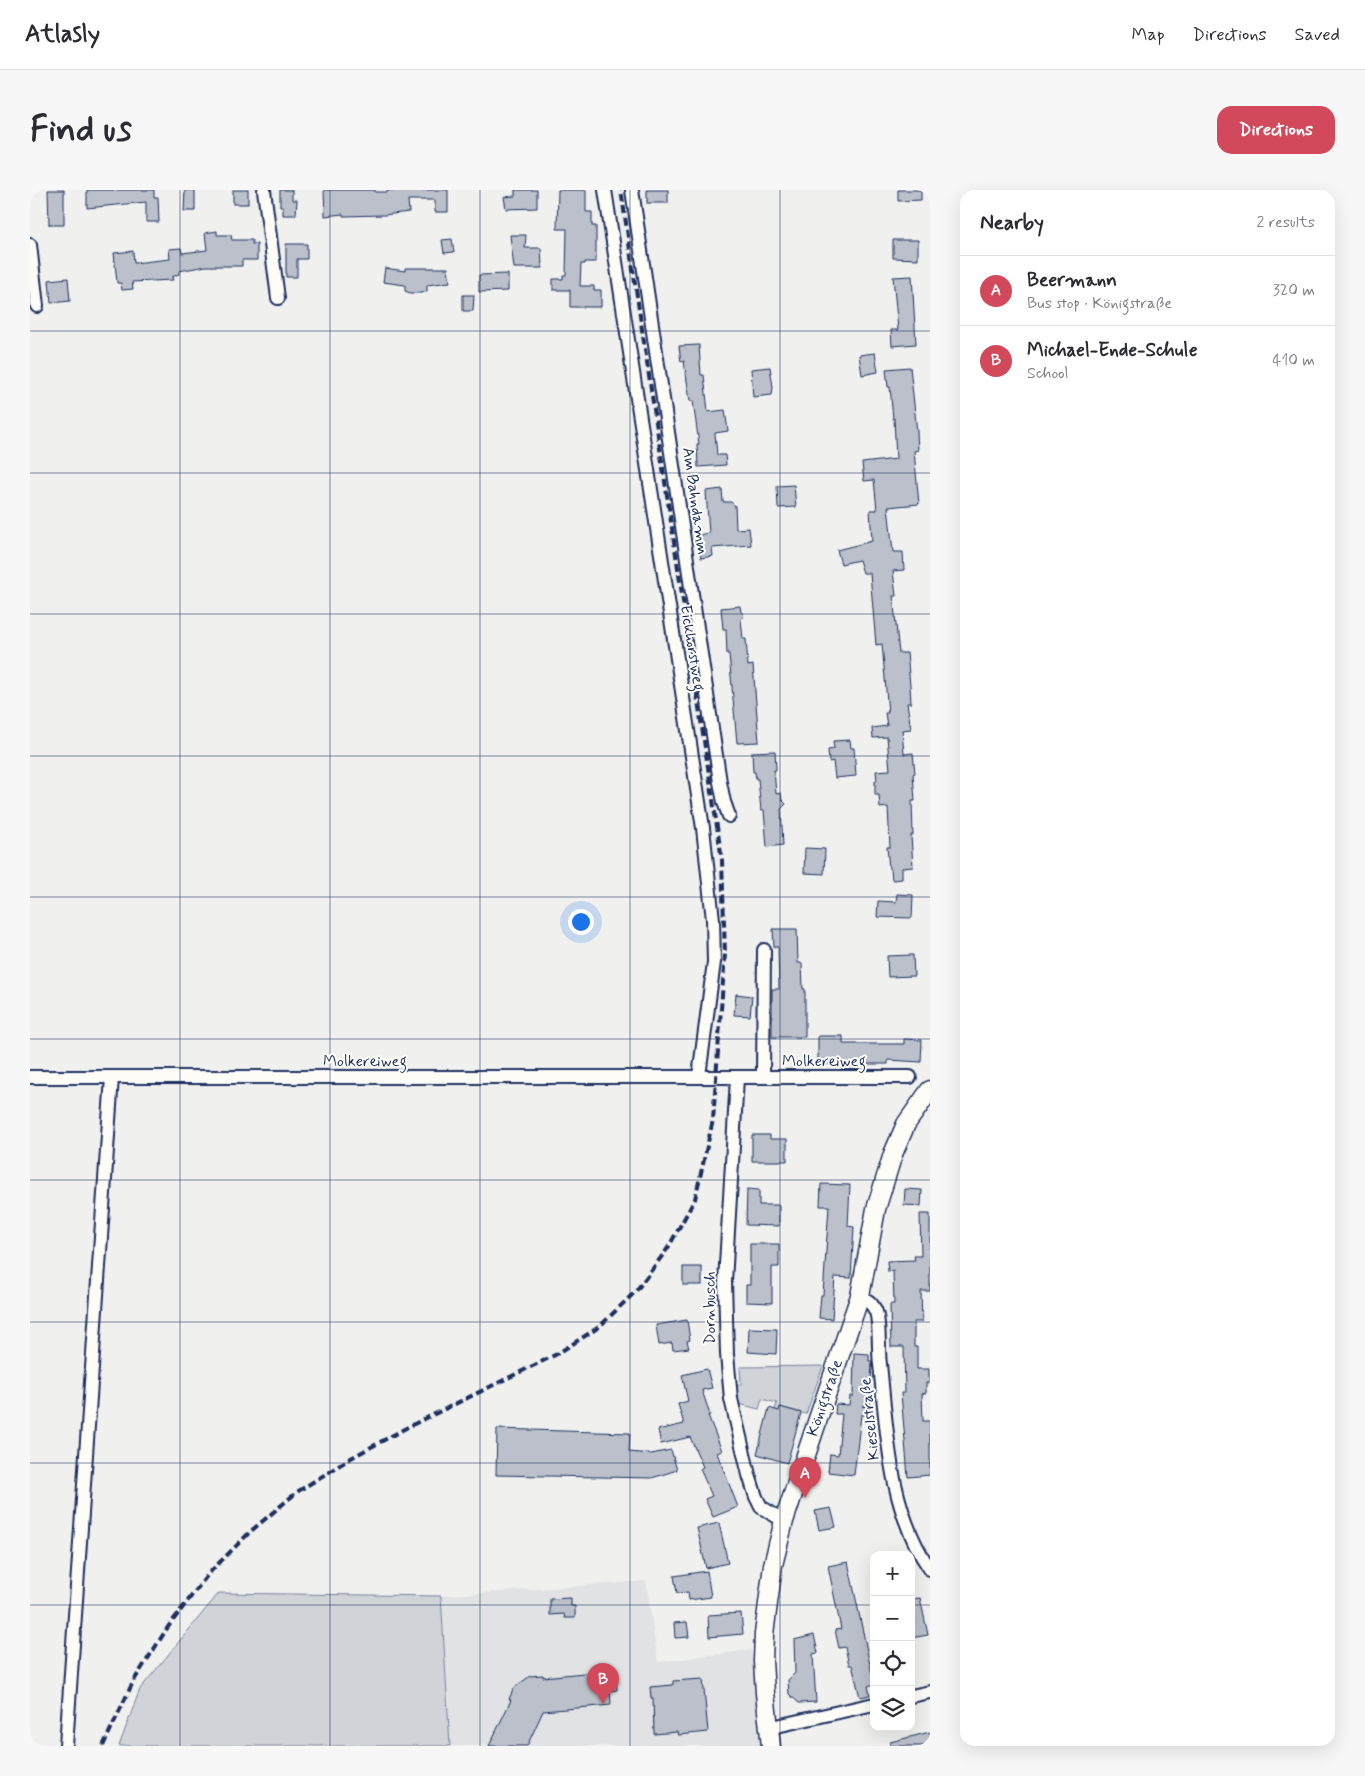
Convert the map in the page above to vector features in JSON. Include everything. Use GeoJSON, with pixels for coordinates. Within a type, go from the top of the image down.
{"type":"FeatureCollection","features":[{"type":"Feature","properties":{"kind":"main road","name":"Königstraße"},"geometry":{"type":"LineString","coordinates":[[771,1746],[765,1693],[764,1634],[772,1565],[784,1521],[818,1416],[860,1296],[876,1209],[893,1154],[906,1124],[930,1090]]}},
{"type":"Feature","properties":{"kind":"street"},"geometry":{"type":"LineString","coordinates":[[264,190],[278,298]]}},
{"type":"Feature","properties":{"kind":"street","name":"Eickhorstweg"},"geometry":{"type":"LineString","coordinates":[[605,190],[703,828],[714,920],[714,962],[699,1076]]}},
{"type":"Feature","properties":{"kind":"street","name":"Am Bahndamm"},"geometry":{"type":"LineString","coordinates":[[632,190],[720,782],[729,816]]}},
{"type":"Feature","properties":{"kind":"street"},"geometry":{"type":"LineString","coordinates":[[30,246],[37,306]]}},
{"type":"Feature","properties":{"kind":"street"},"geometry":{"type":"LineString","coordinates":[[763,1077],[764,950]]}},
{"type":"Feature","properties":{"kind":"street"},"geometry":{"type":"LineString","coordinates":[[699,1076],[737,1078]]}},
{"type":"Feature","properties":{"kind":"street","name":"Molkereiweg"},"geometry":{"type":"LineString","coordinates":[[30,1077],[682,1078],[699,1076]]}},
{"type":"Feature","properties":{"kind":"street"},"geometry":{"type":"LineString","coordinates":[[66,1746],[112,1077]]}},
{"type":"Feature","properties":{"kind":"street","name":"Molkereiweg"},"geometry":{"type":"LineString","coordinates":[[737,1078],[910,1078]]}},
{"type":"Feature","properties":{"kind":"street","name":"Dornbusch"},"geometry":{"type":"LineString","coordinates":[[737,1078],[725,1282],[727,1354],[731,1399],[756,1497],[761,1507],[784,1521]]}},
{"type":"Feature","properties":{"kind":"street","name":"Kieselstraße"},"geometry":{"type":"LineString","coordinates":[[860,1296],[870,1301],[877,1313],[891,1469],[905,1517],[922,1557],[930,1569]]}},
{"type":"Feature","properties":{"kind":"street"},"geometry":{"type":"LineString","coordinates":[[915,1695],[930,1692]]}},
{"type":"Feature","properties":{"kind":"street"},"geometry":{"type":"LineString","coordinates":[[768,1728],[870,1705]]}},
{"type":"Feature","properties":{"kind":"shaded area"},"geometry":{"type":"Polygon","coordinates":[[[823,1366],[806,1414],[780,1407],[779,1411],[775,1410],[777,1403],[762,1399],[759,1409],[739,1404],[737,1386],[741,1384],[740,1367],[823,1366]]]}},
{"type":"Feature","properties":{"kind":"shaded area"},"geometry":{"type":"Polygon","coordinates":[[[646,1581],[658,1662],[751,1650],[763,1746],[450,1746],[441,1596],[646,1581]]]}},
{"type":"Feature","properties":{"kind":"shaded area"},"geometry":{"type":"Polygon","coordinates":[[[219,1593],[441,1596],[450,1746],[119,1746],[140,1689],[219,1593]]]}},
{"type":"Feature","properties":{"kind":"building"},"geometry":{"type":"Polygon","coordinates":[[[48,190],[64,190],[64,225],[49,225],[48,190]]]}},
{"type":"Feature","properties":{"kind":"building"},"geometry":{"type":"Polygon","coordinates":[[[87,190],[154,190],[154,197],[158,197],[159,222],[146,222],[146,202],[87,208],[87,190]]]}},
{"type":"Feature","properties":{"kind":"building"},"geometry":{"type":"Polygon","coordinates":[[[185,190],[195,190],[195,211],[184,211],[185,190]]]}},
{"type":"Feature","properties":{"kind":"building"},"geometry":{"type":"Polygon","coordinates":[[[233,190],[248,190],[248,204],[233,204],[233,190]]]}},
{"type":"Feature","properties":{"kind":"building"},"geometry":{"type":"Polygon","coordinates":[[[280,190],[292,190],[292,200],[297,200],[296,215],[283,215],[283,207],[280,207],[280,190]]]}},
{"type":"Feature","properties":{"kind":"building"},"geometry":{"type":"Polygon","coordinates":[[[324,190],[375,190],[375,192],[388,192],[388,190],[448,190],[448,212],[435,212],[435,200],[408,200],[409,212],[384,215],[343,216],[343,214],[325,216],[324,190]]]}},
{"type":"Feature","properties":{"kind":"building"},"geometry":{"type":"Polygon","coordinates":[[[515,190],[537,190],[537,208],[506,209],[504,197],[515,196],[515,190]]]}},
{"type":"Feature","properties":{"kind":"building"},"geometry":{"type":"Polygon","coordinates":[[[558,190],[586,190],[586,212],[592,212],[592,226],[596,226],[596,262],[581,264],[580,286],[594,286],[594,290],[601,290],[601,307],[570,307],[570,290],[553,290],[553,279],[563,279],[563,275],[566,275],[567,229],[557,229],[558,190]]]}},
{"type":"Feature","properties":{"kind":"building"},"geometry":{"type":"Polygon","coordinates":[[[647,190],[668,190],[668,203],[647,203],[647,190]]]}},
{"type":"Feature","properties":{"kind":"building"},"geometry":{"type":"Polygon","coordinates":[[[898,190],[921,190],[921,200],[898,201],[898,190]]]}},
{"type":"Feature","properties":{"kind":"building"},"geometry":{"type":"Polygon","coordinates":[[[217,231],[217,235],[231,235],[232,240],[252,240],[252,244],[257,244],[257,260],[242,260],[242,266],[206,266],[179,271],[179,274],[172,277],[173,280],[132,282],[133,289],[122,290],[121,283],[117,283],[114,253],[133,251],[134,263],[170,259],[169,249],[181,248],[182,253],[207,250],[205,233],[217,231]]]}},
{"type":"Feature","properties":{"kind":"building"},"geometry":{"type":"Polygon","coordinates":[[[510,235],[526,235],[525,248],[541,248],[542,268],[514,268],[510,235]]]}},
{"type":"Feature","properties":{"kind":"building"},"geometry":{"type":"Polygon","coordinates":[[[452,239],[454,252],[444,253],[442,240],[452,239]]]}},
{"type":"Feature","properties":{"kind":"building"},"geometry":{"type":"Polygon","coordinates":[[[893,240],[918,240],[918,259],[893,258],[893,240]]]}},
{"type":"Feature","properties":{"kind":"building"},"geometry":{"type":"Polygon","coordinates":[[[286,244],[307,244],[307,259],[297,259],[297,277],[286,277],[286,244]]]}},
{"type":"Feature","properties":{"kind":"building"},"geometry":{"type":"Polygon","coordinates":[[[385,268],[405,271],[405,268],[448,268],[450,282],[427,285],[427,291],[410,293],[405,291],[405,285],[383,282],[385,268]]]}},
{"type":"Feature","properties":{"kind":"building"},"geometry":{"type":"Polygon","coordinates":[[[508,274],[508,291],[479,292],[479,275],[508,274]]]}},
{"type":"Feature","properties":{"kind":"building"},"geometry":{"type":"Polygon","coordinates":[[[912,276],[916,344],[892,346],[891,330],[898,330],[893,277],[912,276]]]}},
{"type":"Feature","properties":{"kind":"building"},"geometry":{"type":"Polygon","coordinates":[[[68,278],[70,301],[51,303],[49,280],[68,278]]]}},
{"type":"Feature","properties":{"kind":"building"},"geometry":{"type":"Polygon","coordinates":[[[463,295],[474,295],[473,311],[463,311],[463,295]]]}},
{"type":"Feature","properties":{"kind":"building"},"geometry":{"type":"Polygon","coordinates":[[[699,345],[701,375],[704,375],[708,412],[725,410],[728,431],[715,433],[717,455],[725,455],[726,465],[698,467],[697,444],[699,444],[693,401],[690,401],[684,361],[681,362],[679,346],[699,345]]]}},
{"type":"Feature","properties":{"kind":"building"},"geometry":{"type":"Polygon","coordinates":[[[875,353],[878,372],[862,375],[859,355],[875,353]]]}},
{"type":"Feature","properties":{"kind":"building"},"geometry":{"type":"Polygon","coordinates":[[[770,367],[773,387],[772,395],[753,397],[751,369],[770,367]]]}},
{"type":"Feature","properties":{"kind":"building"},"geometry":{"type":"Polygon","coordinates":[[[910,367],[917,432],[918,450],[914,451],[919,504],[888,507],[893,552],[903,552],[904,570],[893,571],[896,596],[893,596],[899,653],[907,653],[910,685],[911,703],[907,703],[911,729],[902,730],[904,754],[913,753],[915,773],[913,774],[915,801],[912,801],[913,835],[911,835],[913,867],[902,868],[902,879],[892,880],[887,847],[890,847],[888,807],[880,808],[879,795],[875,795],[876,771],[890,770],[887,737],[873,738],[872,728],[887,726],[885,713],[888,713],[882,644],[876,645],[870,573],[863,573],[859,560],[841,564],[837,550],[872,541],[870,510],[877,510],[874,480],[864,481],[862,463],[896,459],[894,418],[886,369],[910,367]]]}},
{"type":"Feature","properties":{"kind":"building"},"geometry":{"type":"Polygon","coordinates":[[[794,485],[796,507],[778,508],[777,486],[794,485]]]}},
{"type":"Feature","properties":{"kind":"building"},"geometry":{"type":"Polygon","coordinates":[[[722,489],[723,502],[731,502],[735,506],[736,529],[749,528],[751,545],[712,548],[713,556],[701,558],[698,535],[709,533],[706,491],[722,489]]]}},
{"type":"Feature","properties":{"kind":"building"},"geometry":{"type":"Polygon","coordinates":[[[740,606],[741,612],[744,615],[741,619],[743,639],[746,639],[748,666],[753,665],[759,742],[737,743],[729,654],[727,654],[726,629],[723,629],[721,608],[740,606]]]}},
{"type":"Feature","properties":{"kind":"building"},"geometry":{"type":"Polygon","coordinates":[[[850,740],[851,748],[854,748],[856,776],[835,778],[833,761],[829,762],[828,750],[834,749],[833,741],[850,740]]]}},
{"type":"Feature","properties":{"kind":"building"},"geometry":{"type":"Polygon","coordinates":[[[775,751],[776,794],[781,793],[782,800],[786,804],[781,809],[783,845],[767,847],[764,810],[761,811],[758,779],[756,779],[755,772],[753,772],[752,752],[775,751]]]}},
{"type":"Feature","properties":{"kind":"building"},"geometry":{"type":"Polygon","coordinates":[[[805,848],[825,849],[824,874],[804,873],[805,848]]]}},
{"type":"Feature","properties":{"kind":"building"},"geometry":{"type":"Polygon","coordinates":[[[897,894],[913,895],[912,918],[877,917],[878,901],[896,902],[897,894]]]}},
{"type":"Feature","properties":{"kind":"building"},"geometry":{"type":"Polygon","coordinates":[[[773,929],[797,929],[798,963],[802,963],[803,989],[805,989],[805,1037],[772,1037],[772,989],[779,989],[778,947],[774,947],[773,929]]]}},
{"type":"Feature","properties":{"kind":"building"},"geometry":{"type":"Polygon","coordinates":[[[913,955],[914,976],[888,977],[887,956],[913,955]]]}},
{"type":"Feature","properties":{"kind":"building"},"geometry":{"type":"Polygon","coordinates":[[[736,994],[752,996],[750,1016],[734,1015],[736,994]]]}},
{"type":"Feature","properties":{"kind":"building"},"geometry":{"type":"Polygon","coordinates":[[[818,1036],[843,1036],[843,1044],[904,1044],[904,1039],[922,1040],[921,1062],[888,1060],[888,1064],[818,1064],[818,1036]]]}},
{"type":"Feature","properties":{"kind":"building"},"geometry":{"type":"Polygon","coordinates":[[[752,1135],[770,1135],[770,1139],[787,1139],[787,1161],[752,1161],[752,1135]]]}},
{"type":"Feature","properties":{"kind":"building"},"geometry":{"type":"Polygon","coordinates":[[[821,1184],[850,1185],[848,1226],[854,1227],[851,1278],[835,1277],[832,1319],[819,1318],[821,1295],[823,1295],[829,1206],[820,1206],[821,1184]]]}},
{"type":"Feature","properties":{"kind":"building"},"geometry":{"type":"Polygon","coordinates":[[[747,1189],[759,1190],[759,1205],[779,1205],[779,1226],[746,1225],[747,1189]]]}},
{"type":"Feature","properties":{"kind":"building"},"geometry":{"type":"Polygon","coordinates":[[[905,1189],[922,1190],[921,1206],[904,1205],[905,1189]]]}},
{"type":"Feature","properties":{"kind":"building"},"geometry":{"type":"Polygon","coordinates":[[[920,1214],[930,1214],[930,1291],[921,1291],[922,1322],[914,1322],[914,1347],[917,1347],[917,1369],[929,1369],[929,1383],[926,1383],[926,1393],[922,1394],[923,1421],[930,1421],[930,1475],[908,1477],[901,1393],[905,1393],[904,1347],[891,1347],[890,1304],[894,1304],[893,1271],[888,1272],[887,1261],[915,1260],[914,1256],[921,1256],[920,1214]]]}},
{"type":"Feature","properties":{"kind":"building"},"geometry":{"type":"Polygon","coordinates":[[[750,1244],[779,1244],[779,1267],[772,1267],[772,1303],[746,1302],[746,1285],[750,1285],[750,1244]]]}},
{"type":"Feature","properties":{"kind":"building"},"geometry":{"type":"Polygon","coordinates":[[[683,1267],[702,1267],[702,1285],[683,1285],[683,1267]]]}},
{"type":"Feature","properties":{"kind":"building"},"geometry":{"type":"Polygon","coordinates":[[[687,1320],[690,1340],[687,1341],[689,1348],[673,1350],[672,1343],[659,1345],[656,1325],[687,1320]]]}},
{"type":"Feature","properties":{"kind":"building"},"geometry":{"type":"Polygon","coordinates":[[[749,1328],[777,1329],[776,1354],[748,1352],[749,1328]]]}},
{"type":"Feature","properties":{"kind":"building"},"geometry":{"type":"Polygon","coordinates":[[[854,1353],[869,1354],[869,1361],[872,1361],[870,1407],[862,1406],[867,1407],[866,1415],[861,1415],[854,1475],[828,1472],[830,1454],[838,1455],[842,1414],[835,1414],[836,1404],[849,1405],[850,1396],[853,1396],[854,1353]]]}},
{"type":"Feature","properties":{"kind":"building"},"geometry":{"type":"Polygon","coordinates":[[[707,1369],[712,1388],[702,1390],[710,1415],[708,1415],[722,1451],[717,1453],[738,1507],[713,1517],[705,1499],[712,1496],[700,1469],[703,1467],[690,1437],[661,1444],[658,1430],[684,1424],[678,1404],[688,1401],[682,1375],[707,1369]]]}},
{"type":"Feature","properties":{"kind":"building"},"geometry":{"type":"Polygon","coordinates":[[[780,1407],[801,1413],[787,1463],[757,1454],[769,1408],[779,1411],[780,1407]]]}},
{"type":"Feature","properties":{"kind":"building"},"geometry":{"type":"Polygon","coordinates":[[[497,1429],[630,1433],[629,1452],[651,1454],[671,1450],[677,1470],[652,1478],[496,1475],[497,1429]]]}},
{"type":"Feature","properties":{"kind":"building"},"geometry":{"type":"Polygon","coordinates":[[[831,1508],[836,1527],[819,1530],[815,1511],[831,1508]]]}},
{"type":"Feature","properties":{"kind":"building"},"geometry":{"type":"Polygon","coordinates":[[[719,1523],[728,1563],[706,1568],[697,1528],[719,1523]]]}},
{"type":"Feature","properties":{"kind":"building"},"geometry":{"type":"Polygon","coordinates":[[[848,1562],[870,1665],[870,1685],[868,1686],[870,1695],[860,1697],[852,1665],[849,1665],[845,1647],[839,1648],[835,1630],[841,1629],[828,1566],[848,1562]]]}},
{"type":"Feature","properties":{"kind":"building"},"geometry":{"type":"Polygon","coordinates":[[[707,1571],[711,1597],[689,1600],[688,1592],[677,1593],[674,1576],[707,1571]]]}},
{"type":"Feature","properties":{"kind":"building"},"geometry":{"type":"Polygon","coordinates":[[[571,1598],[571,1606],[575,1606],[575,1618],[565,1618],[564,1614],[550,1615],[550,1599],[571,1598]]]}},
{"type":"Feature","properties":{"kind":"building"},"geometry":{"type":"Polygon","coordinates":[[[920,1598],[928,1635],[915,1637],[915,1599],[920,1598]]]}},
{"type":"Feature","properties":{"kind":"building"},"geometry":{"type":"Polygon","coordinates":[[[741,1613],[743,1634],[709,1637],[708,1615],[741,1613]]]}},
{"type":"Feature","properties":{"kind":"building"},"geometry":{"type":"Polygon","coordinates":[[[687,1622],[689,1637],[675,1638],[674,1623],[687,1622]]]}},
{"type":"Feature","properties":{"kind":"building"},"geometry":{"type":"Polygon","coordinates":[[[814,1635],[818,1653],[813,1654],[816,1702],[799,1703],[789,1694],[788,1680],[795,1673],[794,1640],[814,1635]]]}},
{"type":"Feature","properties":{"kind":"building"},"geometry":{"type":"Polygon","coordinates":[[[615,1670],[617,1690],[610,1691],[611,1705],[543,1711],[527,1746],[489,1746],[511,1700],[509,1699],[514,1688],[530,1676],[543,1675],[543,1677],[615,1670]]]}},
{"type":"Feature","properties":{"kind":"building"},"geometry":{"type":"Polygon","coordinates":[[[703,1679],[708,1732],[678,1735],[677,1732],[654,1734],[653,1698],[651,1698],[650,1687],[673,1685],[673,1681],[703,1679]]]}},
{"type":"Feature","properties":{"kind":"building"},"geometry":{"type":"Polygon","coordinates":[[[930,1732],[930,1746],[890,1746],[890,1742],[930,1732]]]}},
{"type":"Feature","properties":{"kind":"railway"},"geometry":{"type":"LineString","coordinates":[[103,1746],[133,1682],[168,1627],[209,1573],[251,1531],[297,1492],[351,1458],[406,1428],[557,1354],[599,1327],[636,1291],[668,1248],[695,1199],[713,1120],[725,954],[722,860],[621,190]]}},
{"type":"Feature","properties":{"kind":"place","name":"Beermann"},"geometry":{"type":"Point","coordinates":[805,1498]}},
{"type":"Feature","properties":{"kind":"place","name":"Michael-Ende-Schule"},"geometry":{"type":"Point","coordinates":[603,1704]}}]}
